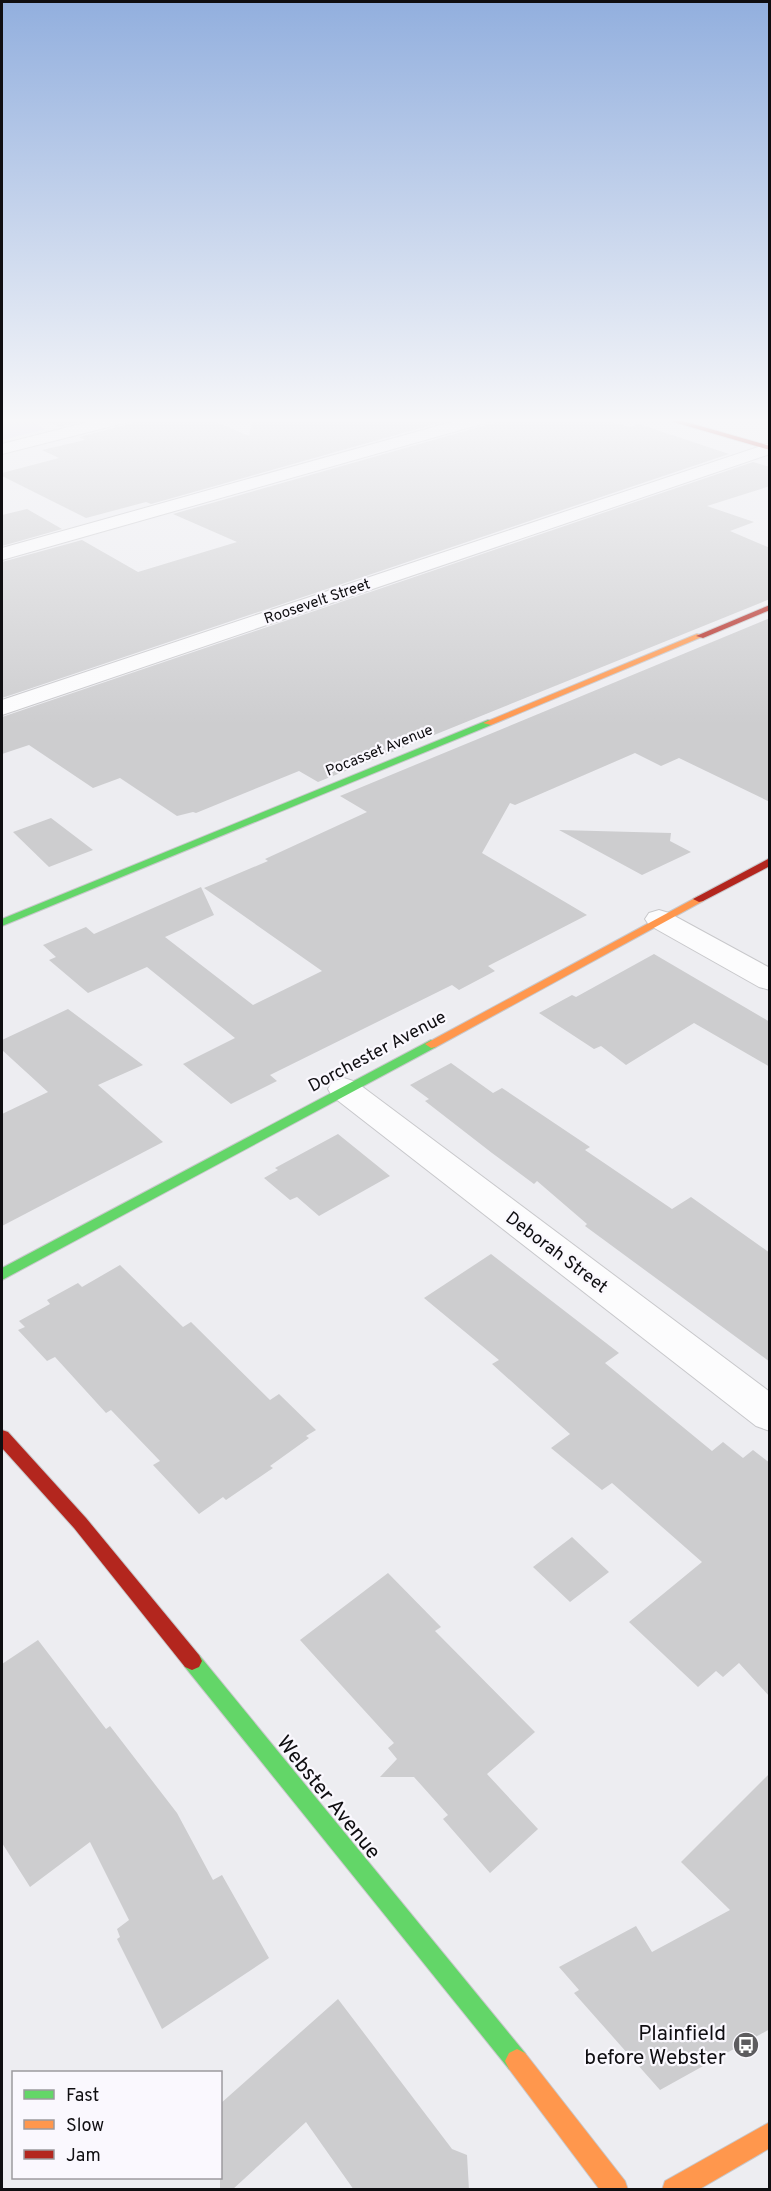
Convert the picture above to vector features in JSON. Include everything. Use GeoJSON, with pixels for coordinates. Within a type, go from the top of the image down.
{"type":"FeatureCollection","features":[{"type":"Feature","properties":{"kind":"street"},"geometry":{"type":"LineString","coordinates":[[2,554],[122,520]]}},
{"type":"Feature","properties":{"kind":"street","name":"Roosevelt Street"},"geometry":{"type":"LineString","coordinates":[[2,708],[556,520]]}},
{"type":"Feature","properties":{"kind":"street","name":"Pocasset Avenue"},"geometry":{"type":"LineString","coordinates":[[2,923],[770,607]]}},
{"type":"Feature","properties":{"kind":"street","name":"Dorchester Avenue"},"geometry":{"type":"LineString","coordinates":[[2,1275],[770,861]]}},
{"type":"Feature","properties":{"kind":"street"},"geometry":{"type":"LineString","coordinates":[[659,919],[770,981]]}},
{"type":"Feature","properties":{"kind":"street","name":"Deborah Street"},"geometry":{"type":"LineString","coordinates":[[344,1089],[770,1415]]}},
{"type":"Feature","properties":{"kind":"street","name":"Webster Avenue"},"geometry":{"type":"LineString","coordinates":[[2,1437],[80,1523],[549,2100],[616,2190]]}},
{"type":"Feature","properties":{"kind":"street"},"geometry":{"type":"LineString","coordinates":[[674,2190],[770,2134]]}},
{"type":"Feature","properties":{"kind":"building"},"geometry":{"type":"Polygon","coordinates":[[[2,520],[47,520],[62,529],[2,546],[2,520]]]}},
{"type":"Feature","properties":{"kind":"building"},"geometry":{"type":"Polygon","coordinates":[[[187,520],[532,520],[2,698],[2,562],[82,540],[138,572],[237,542],[187,520]]]}},
{"type":"Feature","properties":{"kind":"building"},"geometry":{"type":"Polygon","coordinates":[[[581,520],[749,520],[754,522],[730,531],[770,548],[770,599],[318,782],[299,771],[196,813],[177,816],[120,778],[93,788],[29,745],[2,754],[2,717],[581,520]]]}},
{"type":"Feature","properties":{"kind":"building"},"geometry":{"type":"Polygon","coordinates":[[[770,618],[770,802],[679,758],[661,766],[635,753],[515,805],[510,803],[482,853],[587,915],[488,966],[495,971],[459,990],[452,985],[270,1075],[277,1081],[231,1104],[183,1064],[235,1038],[147,967],[88,993],[49,960],[56,957],[43,945],[86,927],[94,934],[201,887],[214,915],[165,937],[253,1005],[322,971],[204,888],[268,861],[265,859],[367,812],[340,796],[770,618]]]}},
{"type":"Feature","properties":{"kind":"building"},"geometry":{"type":"Polygon","coordinates":[[[51,818],[93,850],[49,867],[13,832],[51,818]]]}},
{"type":"Feature","properties":{"kind":"building"},"geometry":{"type":"Polygon","coordinates":[[[559,830],[671,833],[670,841],[691,852],[642,875],[559,830]]]}},
{"type":"Feature","properties":{"kind":"building"},"geometry":{"type":"Polygon","coordinates":[[[654,954],[770,1022],[770,1067],[694,1023],[626,1065],[601,1046],[594,1049],[539,1013],[572,995],[576,997],[654,954]]]}},
{"type":"Feature","properties":{"kind":"building"},"geometry":{"type":"Polygon","coordinates":[[[68,1009],[143,1065],[98,1085],[163,1142],[2,1226],[2,1114],[48,1092],[2,1050],[2,1040],[68,1009]]]}},
{"type":"Feature","properties":{"kind":"building"},"geometry":{"type":"Polygon","coordinates":[[[451,1063],[493,1093],[502,1088],[590,1147],[585,1150],[672,1209],[691,1197],[770,1253],[770,1362],[585,1226],[587,1224],[537,1181],[534,1184],[492,1153],[425,1101],[429,1099],[410,1085],[451,1063]]]}},
{"type":"Feature","properties":{"kind":"building"},"geometry":{"type":"Polygon","coordinates":[[[338,1134],[390,1176],[319,1216],[297,1197],[290,1200],[264,1178],[278,1170],[275,1168],[338,1134]]]}},
{"type":"Feature","properties":{"kind":"building"},"geometry":{"type":"Polygon","coordinates":[[[491,1254],[619,1353],[605,1363],[712,1451],[723,1442],[743,1458],[753,1450],[770,1463],[770,1697],[739,1663],[723,1677],[716,1671],[698,1687],[629,1622],[702,1562],[612,1483],[602,1490],[551,1448],[570,1434],[492,1364],[499,1360],[424,1298],[491,1254]]]}},
{"type":"Feature","properties":{"kind":"building"},"geometry":{"type":"Polygon","coordinates":[[[120,1265],[183,1327],[191,1322],[270,1400],[279,1394],[316,1430],[306,1436],[309,1438],[270,1466],[273,1468],[226,1500],[223,1497],[199,1514],[153,1465],[160,1461],[111,1410],[106,1413],[55,1357],[47,1361],[18,1330],[25,1327],[19,1321],[50,1304],[47,1300],[78,1283],[82,1287],[120,1265]]]}},
{"type":"Feature","properties":{"kind":"building"},"geometry":{"type":"Polygon","coordinates":[[[572,1537],[609,1572],[570,1602],[533,1567],[572,1537]]]}},
{"type":"Feature","properties":{"kind":"building"},"geometry":{"type":"Polygon","coordinates":[[[388,1573],[441,1627],[435,1631],[535,1732],[487,1774],[538,1829],[490,1873],[443,1819],[448,1815],[414,1777],[380,1777],[397,1759],[388,1748],[394,1743],[300,1640],[388,1573]]]}},
{"type":"Feature","properties":{"kind":"building"},"geometry":{"type":"Polygon","coordinates":[[[38,1640],[106,1729],[110,1726],[177,1813],[213,1880],[222,1875],[269,1958],[162,2029],[117,1939],[120,1937],[117,1929],[129,1920],[90,1842],[30,1887],[2,1843],[2,1664],[38,1640]]]}},
{"type":"Feature","properties":{"kind":"building"},"geometry":{"type":"Polygon","coordinates":[[[770,1773],[770,2029],[660,2090],[574,1993],[579,1990],[559,1967],[636,1926],[652,1952],[730,1910],[681,1862],[770,1773]]]}},
{"type":"Feature","properties":{"kind":"building"},"geometry":{"type":"Polygon","coordinates":[[[338,1999],[452,2149],[467,2155],[469,2190],[354,2190],[306,2122],[232,2190],[220,2190],[222,2102],[338,1999]]]}},
{"type":"Feature","properties":{"kind":"traffic: fast"},"geometry":{"type":"LineString","coordinates":[[2,923],[488,723]]}},
{"type":"Feature","properties":{"kind":"traffic: fast"},"geometry":{"type":"LineString","coordinates":[[2,1275],[431,1044]]}},
{"type":"Feature","properties":{"kind":"traffic: fast"},"geometry":{"type":"LineString","coordinates":[[192,1661],[517,2061]]}},
{"type":"Feature","properties":{"kind":"traffic: slow"},"geometry":{"type":"LineString","coordinates":[[488,723],[700,636]]}},
{"type":"Feature","properties":{"kind":"traffic: slow"},"geometry":{"type":"LineString","coordinates":[[431,1044],[699,899]]}},
{"type":"Feature","properties":{"kind":"traffic: slow"},"geometry":{"type":"LineString","coordinates":[[517,2061],[616,2190]]}},
{"type":"Feature","properties":{"kind":"traffic: slow"},"geometry":{"type":"LineString","coordinates":[[674,2190],[770,2134]]}},
{"type":"Feature","properties":{"kind":"traffic: jam"},"geometry":{"type":"LineString","coordinates":[[700,636],[770,607]]}},
{"type":"Feature","properties":{"kind":"traffic: jam"},"geometry":{"type":"LineString","coordinates":[[699,899],[770,861]]}},
{"type":"Feature","properties":{"kind":"traffic: jam"},"geometry":{"type":"LineString","coordinates":[[2,1437],[80,1523],[192,1661]]}},
{"type":"Feature","properties":{"kind":"place","name":"Plainfield before Webster"},"geometry":{"type":"Point","coordinates":[746,2045]}}]}
